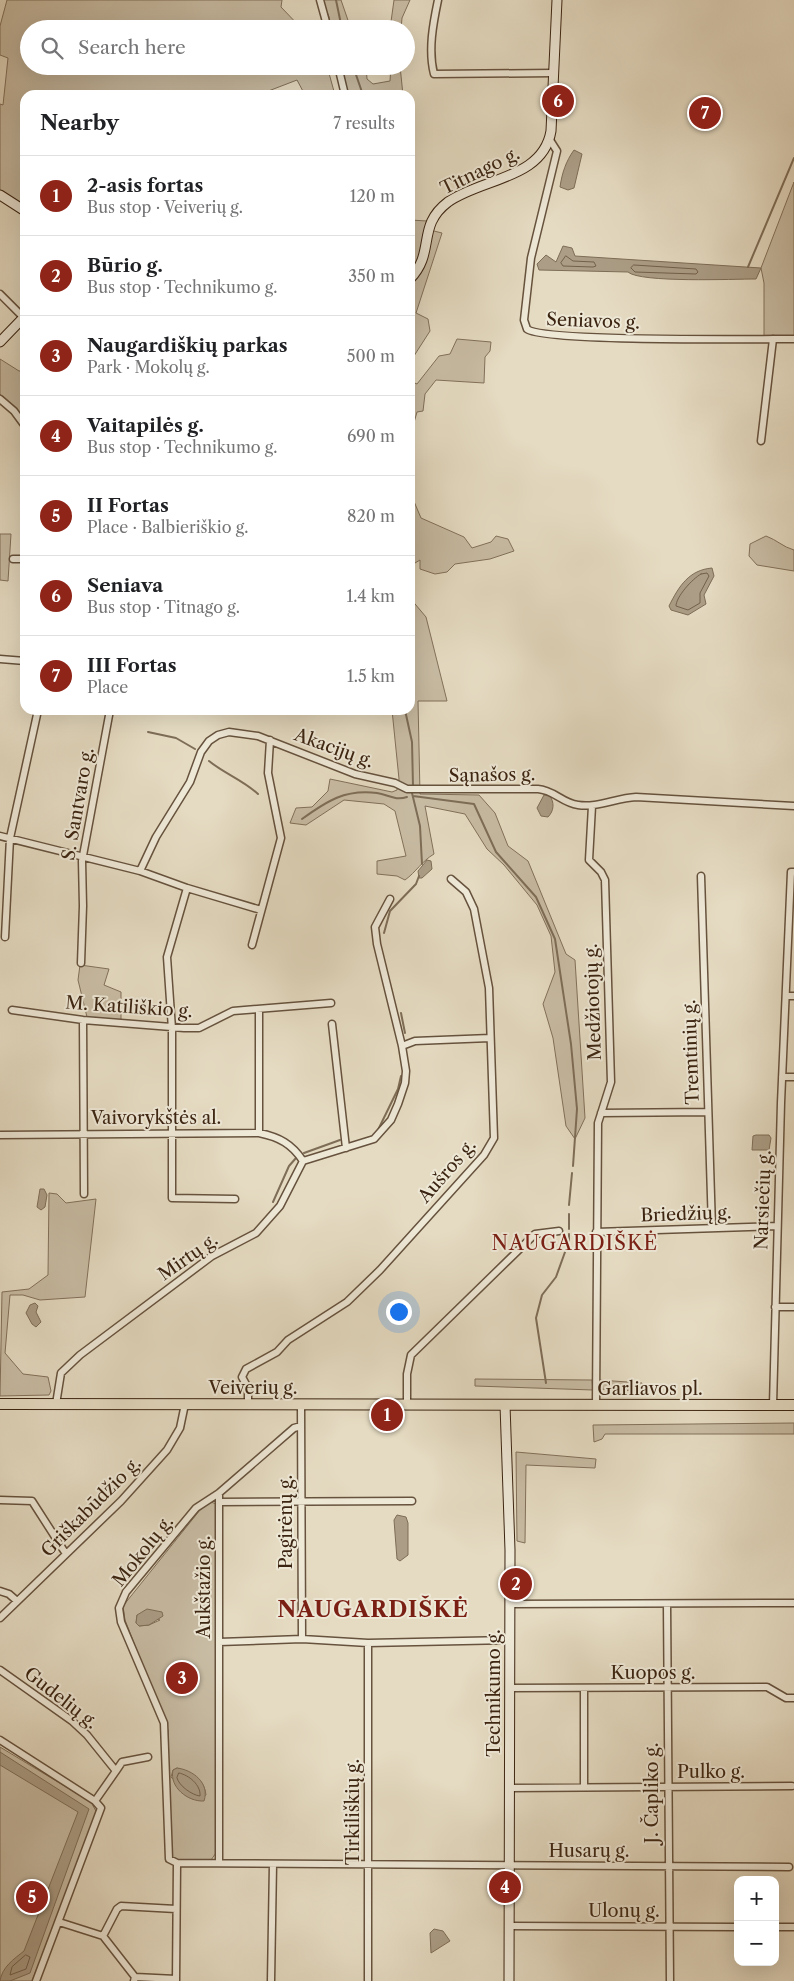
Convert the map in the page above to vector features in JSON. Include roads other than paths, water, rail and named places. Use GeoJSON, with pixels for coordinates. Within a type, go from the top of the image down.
{"type":"FeatureCollection","features":[{"type":"Feature","properties":{"kind":"main road","name":"Veiverių g."},"geometry":{"type":"LineString","coordinates":[[0,1404],[505,1404]]}},
{"type":"Feature","properties":{"kind":"main road","name":"Garliavos pl."},"geometry":{"type":"LineString","coordinates":[[505,1404],[794,1405]]}},
{"type":"Feature","properties":{"kind":"street"},"geometry":{"type":"LineString","coordinates":[[320,0],[326,20]]}},
{"type":"Feature","properties":{"kind":"street"},"geometry":{"type":"LineString","coordinates":[[438,0],[432,31],[431,63],[434,74],[554,73]]}},
{"type":"Feature","properties":{"kind":"street"},"geometry":{"type":"LineString","coordinates":[[550,140],[557,0]]}},
{"type":"Feature","properties":{"kind":"street"},"geometry":{"type":"LineString","coordinates":[[340,75],[344,90]]}},
{"type":"Feature","properties":{"kind":"street","name":"Titnago g."},"geometry":{"type":"LineString","coordinates":[[415,272],[424,259],[429,227],[437,212],[466,193],[524,168],[539,158],[550,140]]}},
{"type":"Feature","properties":{"kind":"street","name":"Seniavos g."},"geometry":{"type":"LineString","coordinates":[[550,140],[557,152],[531,258],[524,320],[527,329],[538,334],[591,337],[794,339]]}},
{"type":"Feature","properties":{"kind":"street"},"geometry":{"type":"LineString","coordinates":[[0,195],[20,208]]}},
{"type":"Feature","properties":{"kind":"street"},"geometry":{"type":"LineString","coordinates":[[0,294],[20,313]]}},
{"type":"Feature","properties":{"kind":"street"},"geometry":{"type":"LineString","coordinates":[[0,342],[20,321]]}},
{"type":"Feature","properties":{"kind":"street"},"geometry":{"type":"LineString","coordinates":[[761,441],[773,339]]}},
{"type":"Feature","properties":{"kind":"street"},"geometry":{"type":"LineString","coordinates":[[0,399],[20,421]]}},
{"type":"Feature","properties":{"kind":"street"},"geometry":{"type":"LineString","coordinates":[[13,559],[20,560]]}},
{"type":"Feature","properties":{"kind":"street"},"geometry":{"type":"LineString","coordinates":[[0,659],[20,661]]}},
{"type":"Feature","properties":{"kind":"street"},"geometry":{"type":"LineString","coordinates":[[4,937],[10,838],[37,715]]}},
{"type":"Feature","properties":{"kind":"street","name":"S. Santvaro g."},"geometry":{"type":"LineString","coordinates":[[81,963],[83,856],[109,715]]}},
{"type":"Feature","properties":{"kind":"street","name":"Akacijų g."},"geometry":{"type":"LineString","coordinates":[[140,871],[156,837],[190,782],[200,752],[209,741],[218,735],[229,732],[242,732],[270,740],[355,774],[419,790]]}},
{"type":"Feature","properties":{"kind":"street"},"geometry":{"type":"LineString","coordinates":[[252,945],[281,838],[268,773],[270,740]]}},
{"type":"Feature","properties":{"kind":"street","name":"Sąnašos g."},"geometry":{"type":"LineString","coordinates":[[419,790],[538,789],[554,793],[567,803],[592,806]]}},
{"type":"Feature","properties":{"kind":"street"},"geometry":{"type":"LineString","coordinates":[[592,806],[623,798],[636,797],[794,806]]}},
{"type":"Feature","properties":{"kind":"street","name":"Medžiotojų g."},"geometry":{"type":"LineString","coordinates":[[592,806],[589,860],[601,872],[605,880],[611,1082],[598,1123],[596,1405]]}},
{"type":"Feature","properties":{"kind":"street"},"geometry":{"type":"LineString","coordinates":[[0,836],[140,871],[187,888],[261,910]]}},
{"type":"Feature","properties":{"kind":"street","name":"Narsiečių g."},"geometry":{"type":"LineString","coordinates":[[772,1405],[782,1077],[791,872],[794,872]]}},
{"type":"Feature","properties":{"kind":"street","name":"Tremtinių g."},"geometry":{"type":"LineString","coordinates":[[701,876],[712,1228]]}},
{"type":"Feature","properties":{"kind":"street","name":"Aušros g."},"geometry":{"type":"LineString","coordinates":[[248,1405],[248,1388],[242,1378],[246,1369],[277,1352],[288,1340],[347,1302],[380,1270],[484,1154],[494,1138],[489,988],[474,909],[466,892],[452,879]]}},
{"type":"Feature","properties":{"kind":"street"},"geometry":{"type":"LineString","coordinates":[[187,888],[166,957],[172,1028],[172,1198],[235,1199]]}},
{"type":"Feature","properties":{"kind":"street"},"geometry":{"type":"LineString","coordinates":[[303,1161],[374,1139],[391,1120],[405,1083],[402,1046],[376,944],[375,927],[390,899]]}},
{"type":"Feature","properties":{"kind":"street"},"geometry":{"type":"LineString","coordinates":[[786,996],[794,996]]}},
{"type":"Feature","properties":{"kind":"street","name":"M. Katiliškio g."},"geometry":{"type":"LineString","coordinates":[[12,1010],[83,1020],[172,1028],[199,1028],[233,1011],[331,1003]]}},
{"type":"Feature","properties":{"kind":"street"},"geometry":{"type":"LineString","coordinates":[[259,1010],[259,1133]]}},
{"type":"Feature","properties":{"kind":"street"},"geometry":{"type":"LineString","coordinates":[[83,1020],[84,1194]]}},
{"type":"Feature","properties":{"kind":"street"},"geometry":{"type":"LineString","coordinates":[[332,1024],[346,1148]]}},
{"type":"Feature","properties":{"kind":"street"},"geometry":{"type":"LineString","coordinates":[[402,1046],[415,1041],[490,1038]]}},
{"type":"Feature","properties":{"kind":"street"},"geometry":{"type":"LineString","coordinates":[[782,1077],[794,1077]]}},
{"type":"Feature","properties":{"kind":"street"},"geometry":{"type":"LineString","coordinates":[[601,1114],[708,1112]]}},
{"type":"Feature","properties":{"kind":"street","name":"Vaivorykštės al."},"geometry":{"type":"LineString","coordinates":[[0,1134],[259,1133],[280,1138],[296,1150],[303,1161]]}},
{"type":"Feature","properties":{"kind":"street","name":"Mirtų g."},"geometry":{"type":"LineString","coordinates":[[56,1404],[61,1373],[80,1355],[212,1256],[256,1233],[268,1222],[280,1206],[303,1161]]}},
{"type":"Feature","properties":{"kind":"street","name":"Briedžių g."},"geometry":{"type":"LineString","coordinates":[[596,1232],[777,1226]]}},
{"type":"Feature","properties":{"kind":"street"},"geometry":{"type":"LineString","coordinates":[[407,1404],[407,1374],[410,1354],[535,1234],[559,1231]]}},
{"type":"Feature","properties":{"kind":"street"},"geometry":{"type":"LineString","coordinates":[[775,1307],[794,1306]]}},
{"type":"Feature","properties":{"kind":"street","name":"Griškabūdžio g."},"geometry":{"type":"LineString","coordinates":[[0,1618],[121,1501],[167,1450],[180,1428],[185,1404]]}},
{"type":"Feature","properties":{"kind":"street","name":"Technikumo g."},"geometry":{"type":"LineString","coordinates":[[505,1404],[510,1604],[509,1981]]}},
{"type":"Feature","properties":{"kind":"street","name":"Pagirėnų g."},"geometry":{"type":"LineString","coordinates":[[301,1405],[302,1639]]}},
{"type":"Feature","properties":{"kind":"street","name":"Mokolų g."},"geometry":{"type":"LineString","coordinates":[[176,1863],[169,1859],[164,1723],[121,1622],[119,1608],[126,1592],[196,1508],[219,1492],[294,1428],[301,1426]]}},
{"type":"Feature","properties":{"kind":"street","name":"Aukštažio g."},"geometry":{"type":"LineString","coordinates":[[219,1492],[219,1862]]}},
{"type":"Feature","properties":{"kind":"street"},"geometry":{"type":"LineString","coordinates":[[0,1500],[32,1501],[66,1554]]}},
{"type":"Feature","properties":{"kind":"street"},"geometry":{"type":"LineString","coordinates":[[219,1502],[301,1500],[412,1501]]}},
{"type":"Feature","properties":{"kind":"street"},"geometry":{"type":"LineString","coordinates":[[0,1591],[9,1594],[17,1601]]}},
{"type":"Feature","properties":{"kind":"street"},"geometry":{"type":"LineString","coordinates":[[510,1604],[794,1603]]}},
{"type":"Feature","properties":{"kind":"street","name":"J. Čapliko g."},"geometry":{"type":"LineString","coordinates":[[667,1604],[670,1981]]}},
{"type":"Feature","properties":{"kind":"street"},"geometry":{"type":"LineString","coordinates":[[218,1642],[302,1639],[368,1643],[510,1640]]}},
{"type":"Feature","properties":{"kind":"street","name":"Tirkiliškių g."},"geometry":{"type":"LineString","coordinates":[[368,1643],[368,1981]]}},
{"type":"Feature","properties":{"kind":"street","name":"Gudelių g."},"geometry":{"type":"LineString","coordinates":[[0,1670],[72,1721],[87,1735],[116,1771]]}},
{"type":"Feature","properties":{"kind":"street","name":"Kuopos g."},"geometry":{"type":"LineString","coordinates":[[510,1688],[767,1687],[786,1698],[794,1698]]}},
{"type":"Feature","properties":{"kind":"street"},"geometry":{"type":"LineString","coordinates":[[584,1688],[584,1787]]}},
{"type":"Feature","properties":{"kind":"street"},"geometry":{"type":"LineString","coordinates":[[0,1740],[95,1801],[101,1808],[36,1981]]}},
{"type":"Feature","properties":{"kind":"street"},"geometry":{"type":"LineString","coordinates":[[95,1801],[122,1762],[148,1756]]}},
{"type":"Feature","properties":{"kind":"street","name":"Pulko g."},"geometry":{"type":"LineString","coordinates":[[510,1788],[792,1786]]}},
{"type":"Feature","properties":{"kind":"street","name":"Husarų g."},"geometry":{"type":"LineString","coordinates":[[176,1863],[219,1862],[368,1866],[789,1867]]}},
{"type":"Feature","properties":{"kind":"street"},"geometry":{"type":"LineString","coordinates":[[59,1922],[103,1936],[135,1979],[176,1980],[176,1863]]}},
{"type":"Feature","properties":{"kind":"street"},"geometry":{"type":"LineString","coordinates":[[271,1981],[273,1864]]}},
{"type":"Feature","properties":{"kind":"street"},"geometry":{"type":"LineString","coordinates":[[103,1936],[117,1909],[121,1906],[176,1909]]}},
{"type":"Feature","properties":{"kind":"street","name":"Ulonų g."},"geometry":{"type":"LineString","coordinates":[[510,1926],[734,1927]]}},
{"type":"Feature","properties":{"kind":"street"},"geometry":{"type":"LineString","coordinates":[[779,1927],[794,1927]]}},
{"type":"Feature","properties":{"kind":"water"},"geometry":{"type":"Polygon","coordinates":[[[574,150],[582,154],[574,188],[568,190],[560,187],[565,167],[574,150]]]}},
{"type":"Feature","properties":{"kind":"water"},"geometry":{"type":"Polygon","coordinates":[[[563,246],[572,248],[575,256],[761,268],[756,279],[709,280],[650,278],[628,272],[539,270],[537,264],[546,255],[556,262],[563,246]]]}},
{"type":"Feature","properties":{"kind":"water"},"geometry":{"type":"Polygon","coordinates":[[[712,568],[714,576],[704,595],[706,604],[688,615],[671,610],[669,606],[686,580],[697,572],[712,568]]]}},
{"type":"Feature","properties":{"kind":"water"},"geometry":{"type":"Polygon","coordinates":[[[544,795],[549,795],[553,803],[553,809],[548,817],[541,816],[537,808],[544,795]]]}},
{"type":"Feature","properties":{"kind":"water"},"geometry":{"type":"Polygon","coordinates":[[[427,860],[431,861],[432,869],[422,878],[419,878],[418,871],[427,860]]]}},
{"type":"Feature","properties":{"kind":"water"},"geometry":{"type":"Polygon","coordinates":[[[769,1135],[771,1138],[769,1150],[752,1150],[753,1136],[769,1135]]]}},
{"type":"Feature","properties":{"kind":"water"},"geometry":{"type":"Polygon","coordinates":[[[40,1189],[44,1189],[47,1195],[45,1207],[41,1210],[37,1207],[40,1189]]]}},
{"type":"Feature","properties":{"kind":"water"},"geometry":{"type":"Polygon","coordinates":[[[35,1303],[38,1306],[36,1312],[41,1322],[36,1327],[32,1324],[26,1313],[30,1305],[35,1303]]]}},
{"type":"Feature","properties":{"kind":"water"},"geometry":{"type":"Polygon","coordinates":[[[397,1515],[406,1517],[408,1523],[408,1555],[400,1561],[397,1559],[394,1520],[397,1515]]]}},
{"type":"Feature","properties":{"kind":"water"},"geometry":{"type":"Polygon","coordinates":[[[147,1609],[162,1612],[163,1616],[149,1625],[139,1626],[136,1623],[137,1615],[147,1609]]]}},
{"type":"Feature","properties":{"kind":"water"},"geometry":{"type":"Polygon","coordinates":[[[0,1752],[89,1809],[30,1973],[10,1981],[0,1981],[1,1976],[9,1964],[24,1951],[78,1812],[0,1765],[0,1752]]]}},
{"type":"Feature","properties":{"kind":"water"},"geometry":{"type":"Polygon","coordinates":[[[177,1768],[189,1771],[199,1778],[205,1789],[204,1801],[192,1799],[177,1788],[174,1782],[173,1770],[177,1768]]]}},
{"type":"Feature","properties":{"kind":"water"},"geometry":{"type":"Polygon","coordinates":[[[434,1929],[443,1931],[450,1941],[431,1953],[430,1933],[434,1929]]]}},
{"type":"Feature","properties":{"kind":"waterway"},"geometry":{"type":"LineString","coordinates":[[336,0],[340,20]]}},
{"type":"Feature","properties":{"kind":"waterway"},"geometry":{"type":"LineString","coordinates":[[356,75],[361,90]]}},
{"type":"Feature","properties":{"kind":"waterway"},"geometry":{"type":"LineString","coordinates":[[748,267],[794,158]]}},
{"type":"Feature","properties":{"kind":"waterway"},"geometry":{"type":"LineString","coordinates":[[406,715],[412,742],[413,786]]}},
{"type":"Feature","properties":{"kind":"waterway"},"geometry":{"type":"LineString","coordinates":[[148,732],[176,738],[195,749]]}},
{"type":"Feature","properties":{"kind":"waterway"},"geometry":{"type":"LineString","coordinates":[[209,761],[258,794]]}},
{"type":"Feature","properties":{"kind":"waterway"},"geometry":{"type":"LineString","coordinates":[[302,819],[328,802],[355,793],[377,793],[395,798],[407,797]]}},
{"type":"Feature","properties":{"kind":"waterway"},"geometry":{"type":"LineString","coordinates":[[412,793],[420,826],[422,864]]}},
{"type":"Feature","properties":{"kind":"waterway"},"geometry":{"type":"LineString","coordinates":[[413,796],[474,804],[496,852],[536,897],[555,939],[571,1044],[577,1109],[573,1166]]}},
{"type":"Feature","properties":{"kind":"waterway"},"geometry":{"type":"LineString","coordinates":[[384,933],[390,911],[416,884],[419,876]]}},
{"type":"Feature","properties":{"kind":"waterway"},"geometry":{"type":"LineString","coordinates":[[401,1013],[405,1033]]}},
{"type":"Feature","properties":{"kind":"waterway"},"geometry":{"type":"LineString","coordinates":[[377,1132],[398,1089],[401,1076]]}},
{"type":"Feature","properties":{"kind":"waterway"},"geometry":{"type":"LineString","coordinates":[[304,1153],[340,1140]]}},
{"type":"Feature","properties":{"kind":"waterway"},"geometry":{"type":"LineString","coordinates":[[273,1202],[289,1166],[296,1158]]}},
{"type":"Feature","properties":{"kind":"waterway"},"geometry":{"type":"LineString","coordinates":[[569,1205],[572,1173]]}},
{"type":"Feature","properties":{"kind":"waterway"},"geometry":{"type":"LineString","coordinates":[[569,1214],[569,1229]]}},
{"type":"Feature","properties":{"kind":"waterway"},"geometry":{"type":"LineString","coordinates":[[546,1383],[536,1318],[542,1295],[556,1277],[569,1241],[569,1234]]}},
{"type":"Feature","properties":{"kind":"place","name":"Seniava"},"geometry":{"type":"Point","coordinates":[558,101]}},
{"type":"Feature","properties":{"kind":"place","name":"III Fortas"},"geometry":{"type":"Point","coordinates":[705,113]}},
{"type":"Feature","properties":{"kind":"place","name":"2-asis fortas"},"geometry":{"type":"Point","coordinates":[387,1415]}},
{"type":"Feature","properties":{"kind":"place","name":"Būrio g."},"geometry":{"type":"Point","coordinates":[516,1584]}},
{"type":"Feature","properties":{"kind":"place","name":"Naugardiškių parkas"},"geometry":{"type":"Point","coordinates":[182,1678]}},
{"type":"Feature","properties":{"kind":"place","name":"Vaitapilės g."},"geometry":{"type":"Point","coordinates":[505,1887]}},
{"type":"Feature","properties":{"kind":"place","name":"II Fortas"},"geometry":{"type":"Point","coordinates":[32,1897]}},
{"type":"Feature","properties":{"kind":"district","name":"NAUGARDIŠKĖ"},"geometry":{"type":"Point","coordinates":[575,1243]}},
{"type":"Feature","properties":{"kind":"district","name":"NAUGARDIŠKĖ"},"geometry":{"type":"Point","coordinates":[373,1609]}}]}
